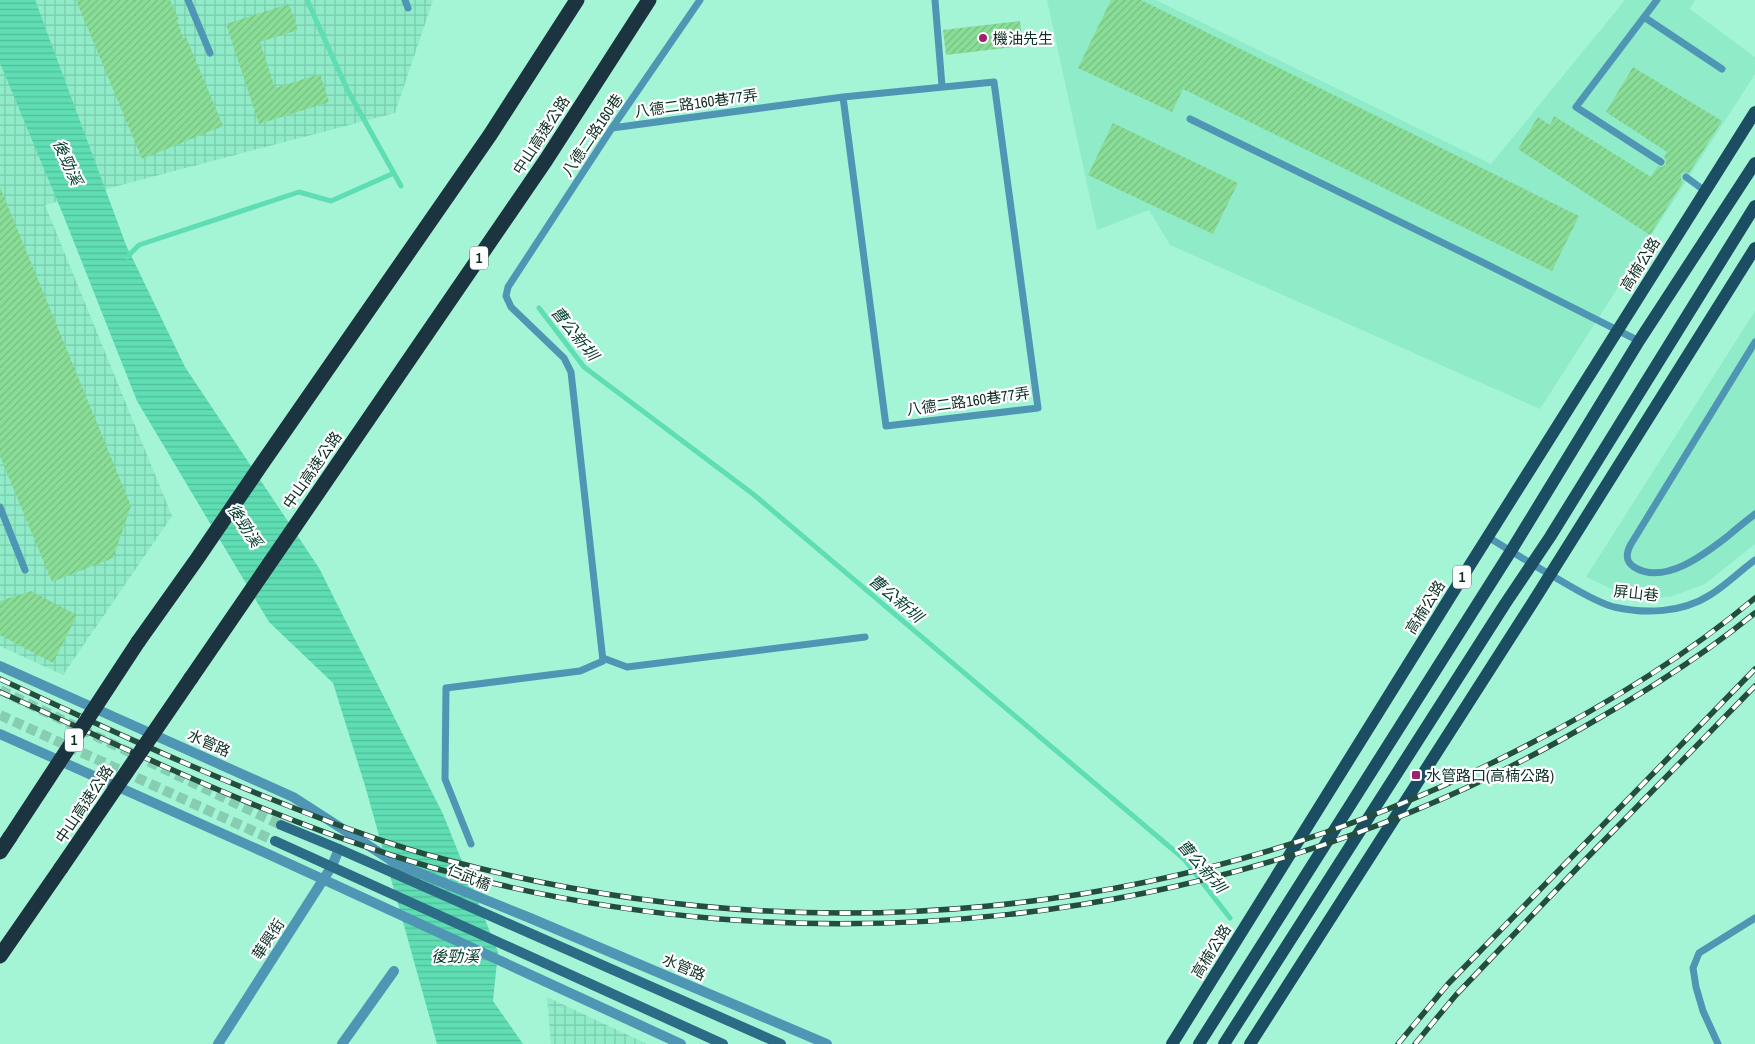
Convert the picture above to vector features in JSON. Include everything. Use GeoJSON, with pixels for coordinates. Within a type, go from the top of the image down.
{"type":"FeatureCollection","features":[{"type":"Feature","properties":{"kind":"highway","name":"1"},"geometry":{"type":"LineString","coordinates":[[0,852],[138,642],[198,559],[490,135],[577,0]]}},
{"type":"Feature","properties":{"kind":"highway","name":"中山高速公路"},"geometry":{"type":"LineString","coordinates":[[0,956],[546,160],[649,0]]}},
{"type":"Feature","properties":{"kind":"main road","name":"高楠公路"},"geometry":{"type":"LineString","coordinates":[[1172,1044],[1755,112]]}},
{"type":"Feature","properties":{"kind":"main road","name":"1"},"geometry":{"type":"LineString","coordinates":[[1199,1044],[1511,551],[1639,341],[1755,163]]}},
{"type":"Feature","properties":{"kind":"main road"},"geometry":{"type":"LineString","coordinates":[[1224,1044],[1504,604],[1532,564],[1755,206]]}},
{"type":"Feature","properties":{"kind":"main road"},"geometry":{"type":"LineString","coordinates":[[1250,1044],[1550,574],[1755,248]]}},
{"type":"Feature","properties":{"kind":"street","name":"水管路"},"geometry":{"type":"LineString","coordinates":[[0,666],[293,797],[397,864]]}},
{"type":"Feature","properties":{"kind":"street"},"geometry":{"type":"LineString","coordinates":[[0,734],[514,966],[681,1044]]}},
{"type":"Feature","properties":{"kind":"street"},"geometry":{"type":"LineString","coordinates":[[281,825],[339,849]]}},
{"type":"Feature","properties":{"kind":"street"},"geometry":{"type":"LineString","coordinates":[[275,841],[723,1044]]}},
{"type":"Feature","properties":{"kind":"street","name":"仁武橋"},"geometry":{"type":"LineString","coordinates":[[339,849],[526,931]]}},
{"type":"Feature","properties":{"kind":"street","name":"華興街"},"geometry":{"type":"LineString","coordinates":[[218,1044],[332,866],[339,849]]}},
{"type":"Feature","properties":{"kind":"street","name":"仁武橋"},"geometry":{"type":"LineString","coordinates":[[397,864],[530,918]]}},
{"type":"Feature","properties":{"kind":"street","name":"水管路"},"geometry":{"type":"LineString","coordinates":[[530,918],[827,1044]]}},
{"type":"Feature","properties":{"kind":"street","name":"水管路"},"geometry":{"type":"LineString","coordinates":[[526,931],[781,1044]]}},
{"type":"Feature","properties":{"kind":"street"},"geometry":{"type":"LineString","coordinates":[[342,1044],[394,971]]}},
{"type":"Feature","properties":{"kind":"lane"},"geometry":{"type":"LineString","coordinates":[[188,0],[210,53]]}},
{"type":"Feature","properties":{"kind":"lane"},"geometry":{"type":"LineString","coordinates":[[405,0],[408,8]]}},
{"type":"Feature","properties":{"kind":"lane","name":"八德二路160巷"},"geometry":{"type":"LineString","coordinates":[[602,658],[571,372],[564,358],[511,307],[506,296],[508,287],[612,128],[700,0]]}},
{"type":"Feature","properties":{"kind":"lane"},"geometry":{"type":"LineString","coordinates":[[935,0],[942,86]]}},
{"type":"Feature","properties":{"kind":"lane"},"geometry":{"type":"LineString","coordinates":[[1657,0],[1576,107],[1661,162]]}},
{"type":"Feature","properties":{"kind":"lane"},"geometry":{"type":"LineString","coordinates":[[1644,16],[1722,69]]}},
{"type":"Feature","properties":{"kind":"lane","name":"八德二路160巷77弄"},"geometry":{"type":"LineString","coordinates":[[612,128],[843,97],[994,82],[1038,408],[886,426],[843,97]]}},
{"type":"Feature","properties":{"kind":"lane"},"geometry":{"type":"LineString","coordinates":[[1190,119],[1639,341]]}},
{"type":"Feature","properties":{"kind":"lane"},"geometry":{"type":"LineString","coordinates":[[1686,177],[1705,191]]}},
{"type":"Feature","properties":{"kind":"lane"},"geometry":{"type":"LineString","coordinates":[[1755,342],[1631,544],[1627,551],[1627,558],[1630,564],[1642,571],[1654,573],[1671,570],[1691,562],[1709,551],[1755,514]]}},
{"type":"Feature","properties":{"kind":"lane"},"geometry":{"type":"LineString","coordinates":[[0,507],[26,570]]}},
{"type":"Feature","properties":{"kind":"lane","name":"屏山巷"},"geometry":{"type":"LineString","coordinates":[[1488,537],[1584,594],[1613,607],[1652,611],[1674,609],[1709,596],[1755,560]]}},
{"type":"Feature","properties":{"kind":"lane"},"geometry":{"type":"LineString","coordinates":[[471,844],[445,779],[446,688],[580,671],[603,661],[602,658],[627,667],[865,637]]}},
{"type":"Feature","properties":{"kind":"lane"},"geometry":{"type":"LineString","coordinates":[[1718,1044],[1703,1011],[1693,968],[1699,953],[1755,918]]}},
{"type":"Feature","properties":{"kind":"shaded area"},"geometry":{"type":"Polygon","coordinates":[[[0,0],[433,0],[395,113],[45,205],[172,516],[63,675],[0,646],[0,0]]]}},
{"type":"Feature","properties":{"kind":"shaded area"},"geometry":{"type":"Polygon","coordinates":[[[1047,0],[1156,0],[1491,164],[1625,0],[1695,0],[1690,9],[1755,57],[1755,74],[1540,409],[1170,245],[1149,210],[1097,230],[1047,0]]]}},
{"type":"Feature","properties":{"kind":"shaded area"},"geometry":{"type":"Polygon","coordinates":[[[1755,311],[1755,544],[1705,584],[1670,597],[1651,598],[1634,596],[1618,592],[1586,577],[1755,311]]]}},
{"type":"Feature","properties":{"kind":"shaded area"},"geometry":{"type":"Polygon","coordinates":[[[547,997],[647,1044],[551,1044],[547,997]]]}},
{"type":"Feature","properties":{"kind":"water","name":"後勁溪"},"geometry":{"type":"Polygon","coordinates":[[[0,0],[35,0],[126,245],[185,367],[319,568],[443,814],[498,952],[493,1001],[523,1044],[437,1044],[366,789],[333,683],[269,622],[137,401],[0,63],[0,0]]]}},
{"type":"Feature","properties":{"kind":"building"},"geometry":{"type":"Polygon","coordinates":[[[76,0],[170,0],[179,20],[177,20],[183,38],[186,37],[223,126],[142,159],[76,0]]]}},
{"type":"Feature","properties":{"kind":"building"},"geometry":{"type":"Polygon","coordinates":[[[1111,0],[1141,0],[1579,216],[1552,271],[1183,89],[1172,112],[1078,68],[1111,0]]]}},
{"type":"Feature","properties":{"kind":"building"},"geometry":{"type":"Polygon","coordinates":[[[289,4],[298,30],[260,42],[275,88],[320,74],[329,102],[259,124],[226,24],[289,4]]]}},
{"type":"Feature","properties":{"kind":"building","name":"機油先生"},"geometry":{"type":"Polygon","coordinates":[[[1020,21],[1023,46],[946,55],[943,30],[1020,21]]]}},
{"type":"Feature","properties":{"kind":"building"},"geometry":{"type":"Polygon","coordinates":[[[1633,67],[1722,121],[1689,173],[1684,172],[1681,174],[1683,182],[1650,235],[1518,149],[1538,117],[1550,125],[1554,116],[1651,177],[1658,166],[1663,167],[1666,164],[1664,157],[1667,152],[1606,112],[1633,67]]]}},
{"type":"Feature","properties":{"kind":"building"},"geometry":{"type":"Polygon","coordinates":[[[1113,123],[1238,183],[1213,234],[1088,175],[1113,123]]]}},
{"type":"Feature","properties":{"kind":"building"},"geometry":{"type":"Polygon","coordinates":[[[0,187],[131,506],[113,558],[52,582],[0,456],[0,187]]]}},
{"type":"Feature","properties":{"kind":"building"},"geometry":{"type":"Polygon","coordinates":[[[31,591],[77,615],[53,663],[0,635],[0,601],[31,591]]]}},
{"type":"Feature","properties":{"kind":"waterway","name":"曹公新圳"},"geometry":{"type":"LineString","coordinates":[[307,0],[347,89],[401,186]]}},
{"type":"Feature","properties":{"kind":"waterway"},"geometry":{"type":"LineString","coordinates":[[127,257],[139,245],[299,192],[331,201],[394,173]]}},
{"type":"Feature","properties":{"kind":"waterway","name":"曹公新圳"},"geometry":{"type":"LineString","coordinates":[[539,308],[584,367],[753,494],[1184,859],[1230,918]]}},
{"type":"Feature","properties":{"kind":"tunnel"},"geometry":{"type":"LineString","coordinates":[[0,690],[281,825]]}},
{"type":"Feature","properties":{"kind":"tunnel"},"geometry":{"type":"LineString","coordinates":[[0,715],[275,841]]}},
{"type":"Feature","properties":{"kind":"railway"},"geometry":{"type":"LineString","coordinates":[[0,679],[165,755],[232,783],[331,823],[420,853],[579,889],[715,907],[851,913],[986,906],[1121,887],[1253,855],[1383,811],[1510,754],[1606,702],[1668,663],[1727,621],[1755,598]]}},
{"type":"Feature","properties":{"kind":"railway"},"geometry":{"type":"LineString","coordinates":[[0,692],[214,788],[268,810],[378,851],[434,868],[576,900],[720,919],[865,924],[1009,914],[1152,891],[1292,855],[1428,805],[1559,741],[1660,681],[1709,648],[1755,613]]}},
{"type":"Feature","properties":{"kind":"railway"},"geometry":{"type":"LineString","coordinates":[[1398,1044],[1448,984],[1755,669]]}},
{"type":"Feature","properties":{"kind":"railway"},"geometry":{"type":"LineString","coordinates":[[1415,1044],[1456,995],[1755,686]]}},
{"type":"Feature","properties":{"kind":"place","name":"機油先生"},"geometry":{"type":"Point","coordinates":[983,38]}},
{"type":"Feature","properties":{"kind":"place","name":"水管路口(高楠公路)"},"geometry":{"type":"Point","coordinates":[1416,775]}}]}
